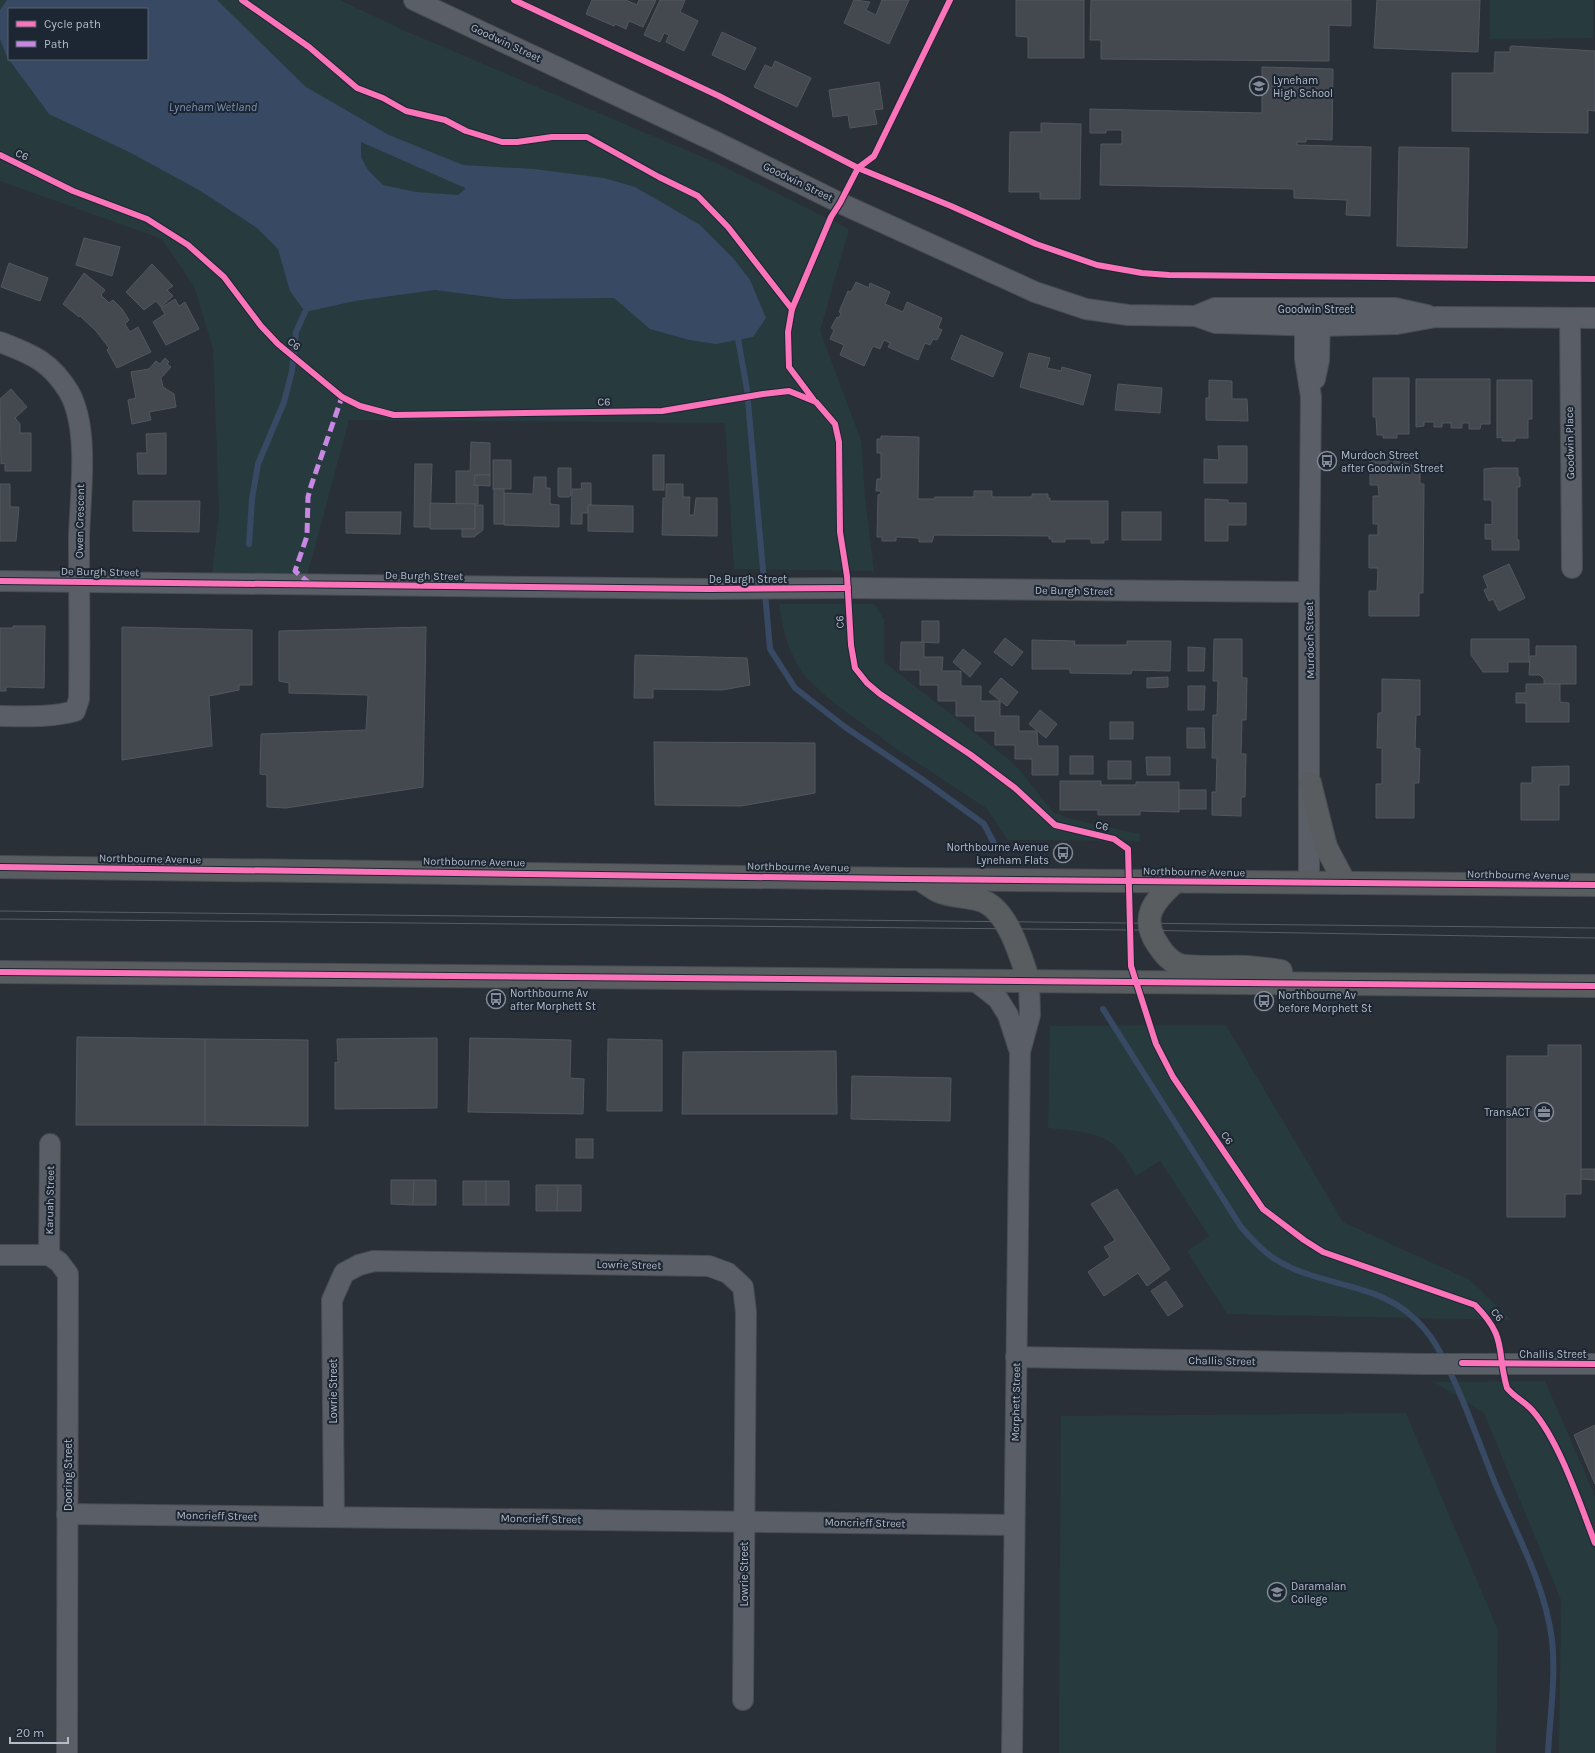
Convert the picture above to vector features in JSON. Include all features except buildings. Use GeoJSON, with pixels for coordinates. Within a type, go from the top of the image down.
{"type":"FeatureCollection","features":[{"type":"Feature","properties":{"kind":"highway"},"geometry":{"type":"LineString","coordinates":[[1310,783],[1326,847],[1345,883]]}},
{"type":"Feature","properties":{"kind":"highway","name":"Northbourne Avenue"},"geometry":{"type":"LineString","coordinates":[[0,867],[919,879],[1595,885]]}},
{"type":"Feature","properties":{"kind":"highway"},"geometry":{"type":"LineString","coordinates":[[919,879],[939,892],[985,902],[994,908],[1005,922],[1013,938],[1029,981]]}},
{"type":"Feature","properties":{"kind":"highway"},"geometry":{"type":"LineString","coordinates":[[1176,881],[1160,895],[1151,910],[1149,931],[1164,954],[1178,964],[1248,967],[1401,984]]}},
{"type":"Feature","properties":{"kind":"highway"},"geometry":{"type":"LineString","coordinates":[[0,972],[1595,986]]}},
{"type":"Feature","properties":{"kind":"street","name":"Goodwin Street"},"geometry":{"type":"LineString","coordinates":[[414,0],[435,4],[840,203],[1035,292],[1086,309],[1128,315],[1196,316],[1216,323],[1313,317],[1397,324],[1436,317],[1595,318]]}},
{"type":"Feature","properties":{"kind":"street","name":"Murdoch Street"},"geometry":{"type":"LineString","coordinates":[[1309,883],[1311,397],[1319,360],[1313,317]]}},
{"type":"Feature","properties":{"kind":"street","name":"Goodwin Place"},"geometry":{"type":"LineString","coordinates":[[1570,318],[1572,568]]}},
{"type":"Feature","properties":{"kind":"street","name":"Owen Crescent"},"geometry":{"type":"LineString","coordinates":[[0,342],[33,356],[47,364],[70,393],[76,410],[82,447],[79,539],[79,699],[75,711],[42,717],[0,716]]}},
{"type":"Feature","properties":{"kind":"street","name":"De Burgh Street"},"geometry":{"type":"LineString","coordinates":[[0,581],[737,589],[1309,592]]}},
{"type":"Feature","properties":{"kind":"street","name":"Morphett Street"},"geometry":{"type":"LineString","coordinates":[[974,980],[998,999],[1008,1015],[1020,1052]]}},
{"type":"Feature","properties":{"kind":"street","name":"Morphett Street"},"geometry":{"type":"LineString","coordinates":[[1012,1753],[1020,1052],[1030,1014],[1029,981]]}},
{"type":"Feature","properties":{"kind":"street","name":"Karuah Street"},"geometry":{"type":"LineString","coordinates":[[49,1255],[50,1144]]}},
{"type":"Feature","properties":{"kind":"street"},"geometry":{"type":"LineString","coordinates":[[0,1255],[49,1255]]}},
{"type":"Feature","properties":{"kind":"street","name":"Dooring Street"},"geometry":{"type":"LineString","coordinates":[[49,1255],[60,1262],[68,1274],[67,1753]]}},
{"type":"Feature","properties":{"kind":"street","name":"Lowrie Street"},"geometry":{"type":"LineString","coordinates":[[334,1517],[332,1300],[344,1273],[359,1265],[374,1261],[708,1266],[728,1273],[743,1288],[746,1312],[743,1700]]}},
{"type":"Feature","properties":{"kind":"street","name":"Challis Street"},"geometry":{"type":"LineString","coordinates":[[1016,1357],[1422,1364],[1595,1364]]}},
{"type":"Feature","properties":{"kind":"street","name":"Moncrieff Street"},"geometry":{"type":"LineString","coordinates":[[68,1514],[1014,1525]]}},
{"type":"Feature","properties":{"kind":"green space"},"geometry":{"type":"Polygon","coordinates":[[[0,0],[340,0],[401,29],[714,162],[849,229],[820,331],[861,440],[865,496],[874,571],[734,569],[725,423],[349,420],[307,576],[212,575],[219,513],[213,349],[194,286],[162,239],[0,181],[0,0]]]}},
{"type":"Feature","properties":{"kind":"green space"},"geometry":{"type":"Polygon","coordinates":[[[1490,0],[1593,0],[1593,38],[1490,39],[1490,0]]]}},
{"type":"Feature","properties":{"kind":"green space"},"geometry":{"type":"Polygon","coordinates":[[[779,604],[874,604],[884,619],[884,662],[1007,758],[1023,774],[1053,812],[1071,819],[1140,834],[1139,841],[1008,840],[986,808],[895,748],[829,699],[808,679],[801,671],[789,648],[783,628],[779,604]]]}},
{"type":"Feature","properties":{"kind":"green space"},"geometry":{"type":"Polygon","coordinates":[[[1226,1025],[1343,1222],[1470,1280],[1511,1320],[1227,1314],[1187,1251],[1209,1236],[1160,1161],[1136,1176],[1121,1152],[1109,1141],[1087,1133],[1048,1128],[1050,1026],[1226,1025]]]}},
{"type":"Feature","properties":{"kind":"green space"},"geometry":{"type":"Polygon","coordinates":[[[1545,1381],[1595,1496],[1595,1753],[1559,1753],[1561,1600],[1484,1413],[1434,1382],[1545,1381]]]}},
{"type":"Feature","properties":{"kind":"green space","name":"Daramalan College"},"geometry":{"type":"Polygon","coordinates":[[[1406,1413],[1498,1630],[1496,1753],[1059,1753],[1061,1416],[1406,1413]]]}},
{"type":"Feature","properties":{"kind":"water","name":"Lyneham Wetland"},"geometry":{"type":"Polygon","coordinates":[[[7,0],[217,0],[306,87],[389,135],[463,165],[534,169],[604,178],[635,187],[663,203],[700,225],[733,258],[750,280],[766,318],[753,337],[716,344],[689,340],[650,329],[614,298],[505,299],[435,290],[355,301],[305,312],[290,291],[278,249],[257,228],[199,190],[131,153],[49,114],[9,60],[148,60],[148,8],[8,8],[8,58],[0,39],[0,10],[7,0]],[[361,142],[361,157],[368,170],[383,185],[416,192],[458,195],[465,188],[361,142]]]}},
{"type":"Feature","properties":{"kind":"waterway"},"geometry":{"type":"LineString","coordinates":[[249,544],[252,499],[258,464],[284,402],[292,371],[296,332],[305,312]]}},
{"type":"Feature","properties":{"kind":"waterway"},"geometry":{"type":"LineString","coordinates":[[738,339],[747,390],[770,649],[795,688],[845,727],[984,824],[997,849]]}},
{"type":"Feature","properties":{"kind":"waterway"},"geometry":{"type":"LineString","coordinates":[[1103,1009],[1241,1227],[1257,1244],[1270,1256],[1291,1268],[1359,1289],[1392,1302],[1415,1319],[1436,1345],[1453,1378],[1495,1483],[1529,1559],[1543,1599],[1552,1640],[1553,1654],[1553,1682],[1548,1753]]}},
{"type":"Feature","properties":{"kind":"tram line"},"geometry":{"type":"LineString","coordinates":[[0,911],[1595,928]]}},
{"type":"Feature","properties":{"kind":"tram line"},"geometry":{"type":"LineString","coordinates":[[0,919],[1130,930],[1595,938]]}},
{"type":"Feature","properties":{"kind":"marked path"},"geometry":{"type":"LineString","coordinates":[[310,584],[295,571],[307,536],[308,497],[342,397]]}},
{"type":"Feature","properties":{"kind":"cycle path"},"geometry":{"type":"LineString","coordinates":[[242,0],[309,47],[357,88],[383,98],[406,111],[445,120],[466,131],[502,142],[517,142],[552,137],[587,137],[659,177],[698,196],[728,227],[792,309]]}},
{"type":"Feature","properties":{"kind":"cycle path"},"geometry":{"type":"LineString","coordinates":[[514,0],[719,96],[858,168],[951,206],[1036,244],[1097,265],[1142,273],[1169,275],[1595,279]]}},
{"type":"Feature","properties":{"kind":"cycle path"},"geometry":{"type":"LineString","coordinates":[[813,399],[789,367],[788,332],[792,309],[831,217],[858,168],[874,156],[950,0]]}},
{"type":"Feature","properties":{"kind":"cycle path","name":"C6"},"geometry":{"type":"LineString","coordinates":[[0,155],[73,191],[147,219],[188,245],[224,277],[261,326],[278,344],[342,397],[360,406],[394,415],[662,411],[789,391],[816,402],[835,424],[839,442],[840,532],[847,576],[851,645],[855,668],[867,683],[880,694],[971,755],[1015,788],[1055,825],[1114,839],[1128,849],[1131,966],[1156,1044],[1173,1077],[1263,1209],[1304,1240],[1323,1252],[1475,1305],[1485,1316],[1497,1336],[1507,1388],[1532,1410],[1551,1438],[1576,1492],[1595,1543]]}},
{"type":"Feature","properties":{"kind":"cycle path"},"geometry":{"type":"LineString","coordinates":[[0,581],[709,589],[848,588]]}},
{"type":"Feature","properties":{"kind":"cycle path"},"geometry":{"type":"LineString","coordinates":[[0,867],[904,879],[1595,885]]}},
{"type":"Feature","properties":{"kind":"cycle path"},"geometry":{"type":"LineString","coordinates":[[0,972],[1595,986]]}},
{"type":"Feature","properties":{"kind":"cycle path"},"geometry":{"type":"LineString","coordinates":[[1462,1363],[1595,1364]]}},
{"type":"Feature","properties":{"kind":"place","name":"Lyneham High School"},"geometry":{"type":"Point","coordinates":[1259,86]}},
{"type":"Feature","properties":{"kind":"place","name":"Murdoch Street after Goodwin Street"},"geometry":{"type":"Point","coordinates":[1327,461]}},
{"type":"Feature","properties":{"kind":"place","name":"Northbourne Avenue Lyneham Flats"},"geometry":{"type":"Point","coordinates":[1063,853]}},
{"type":"Feature","properties":{"kind":"place","name":"Northbourne Av after Morphett St"},"geometry":{"type":"Point","coordinates":[496,999]}},
{"type":"Feature","properties":{"kind":"place","name":"Northbourne Av before Morphett St"},"geometry":{"type":"Point","coordinates":[1264,1001]}},
{"type":"Feature","properties":{"kind":"place","name":"TransACT"},"geometry":{"type":"Point","coordinates":[1544,1112]}},
{"type":"Feature","properties":{"kind":"place","name":"Daramalan College"},"geometry":{"type":"Point","coordinates":[1277,1592]}}]}
